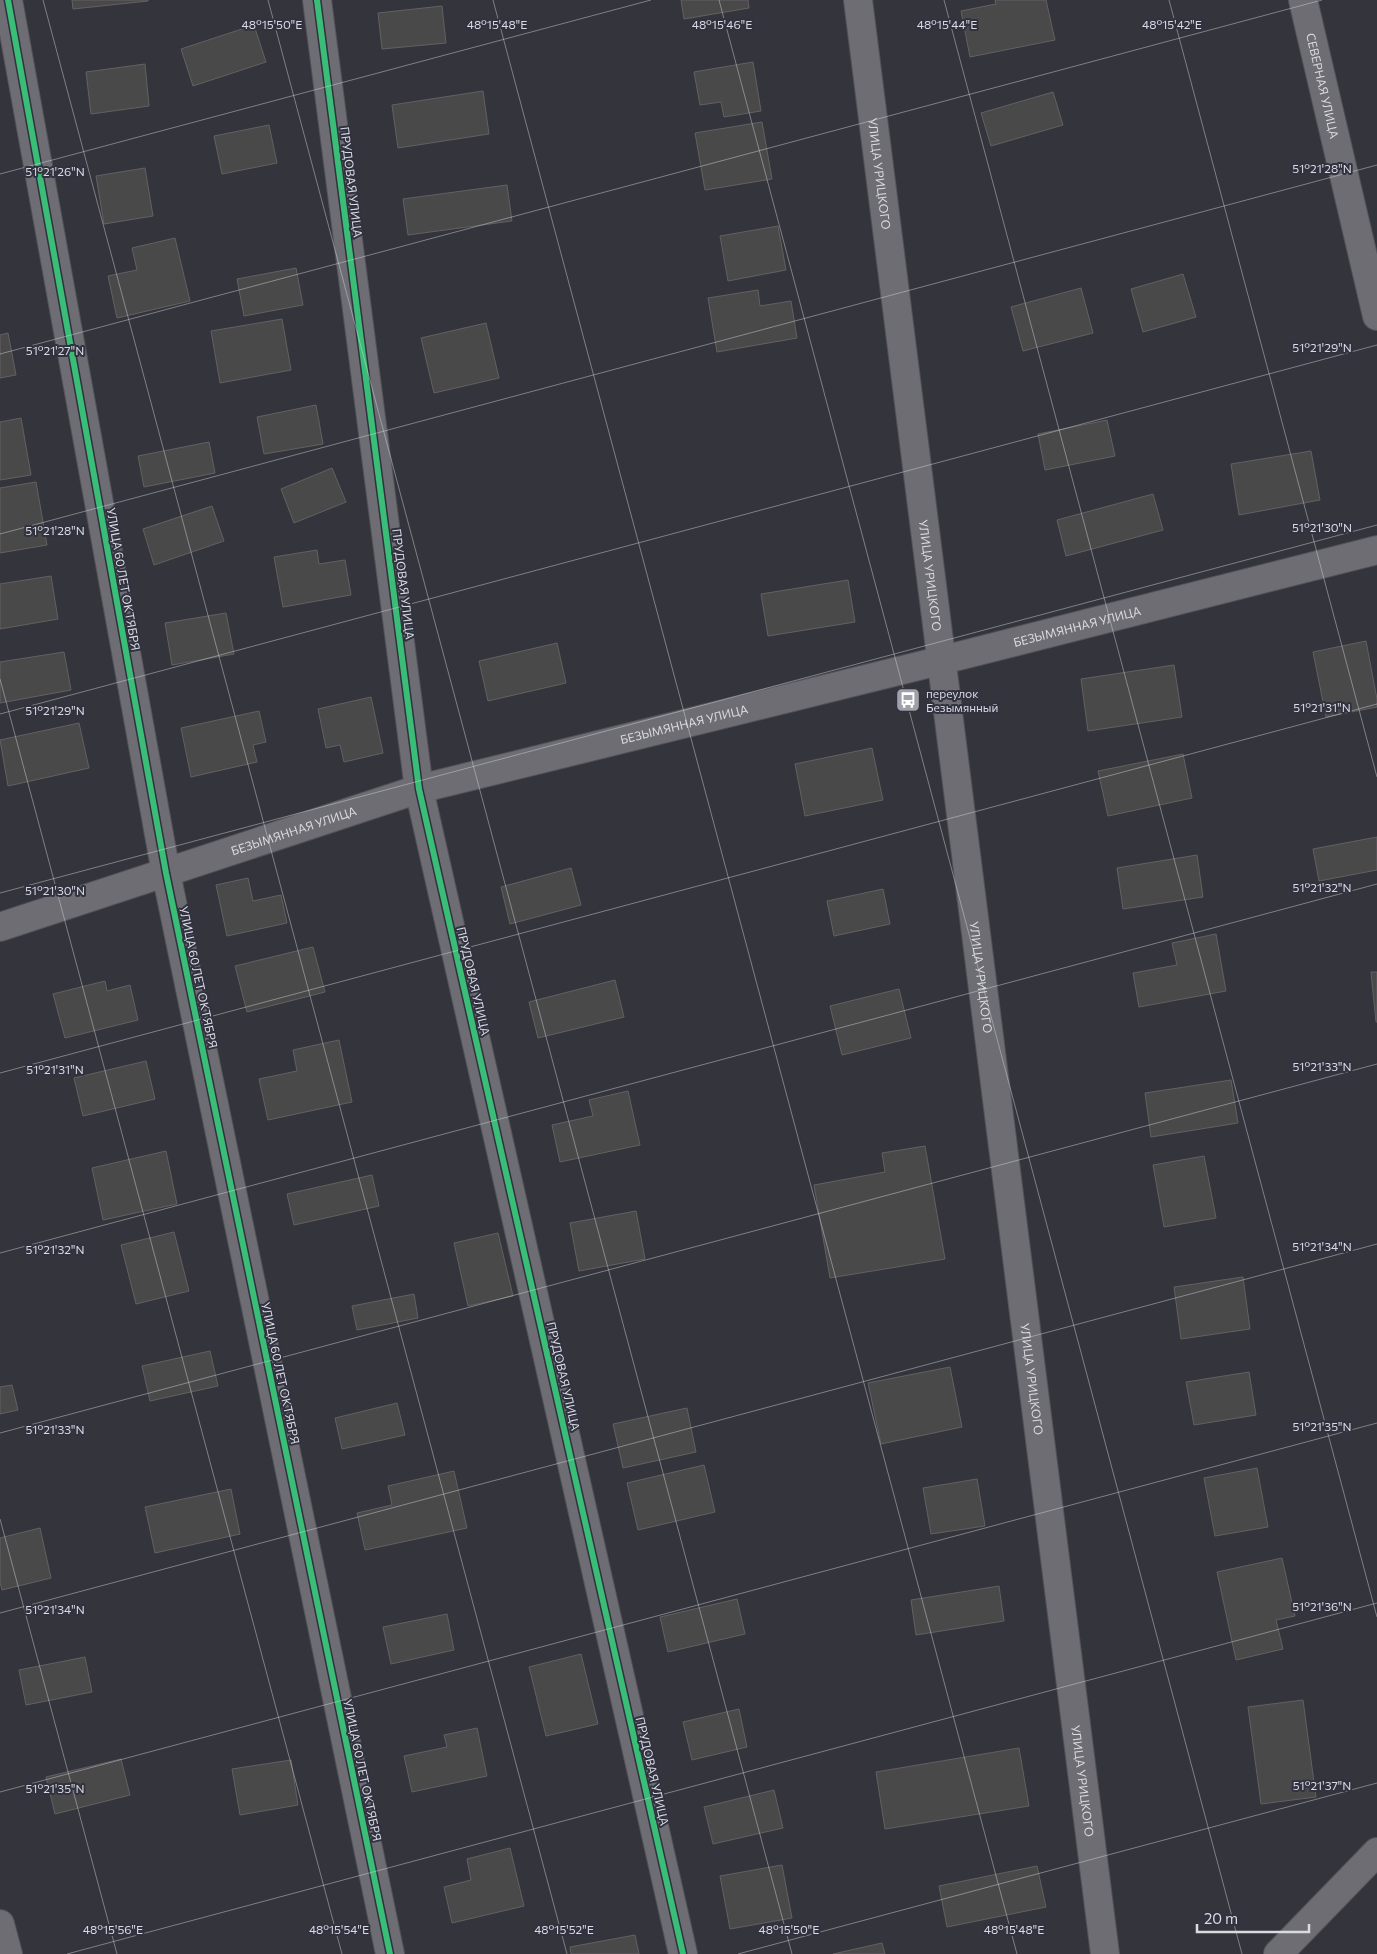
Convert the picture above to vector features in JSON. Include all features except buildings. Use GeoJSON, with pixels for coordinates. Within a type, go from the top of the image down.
{"type":"FeatureCollection","features":[{"type":"Feature","properties":{"kind":"street","name":"УЛИЦА 60 ЛЕТ ОКТЯБРЯ"},"geometry":{"type":"LineString","coordinates":[[8,0],[166,874],[390,1954]]}},
{"type":"Feature","properties":{"kind":"street","name":"ПРУДОВАЯ УЛИЦА"},"geometry":{"type":"LineString","coordinates":[[318,0],[419,789],[683,1954]]}},
{"type":"Feature","properties":{"kind":"street","name":"УЛИЦА УРИЦКОГО"},"geometry":{"type":"LineString","coordinates":[[858,0],[943,660],[1105,1954]]}},
{"type":"Feature","properties":{"kind":"street","name":"СЕВЕРНАЯ УЛИЦА"},"geometry":{"type":"LineString","coordinates":[[1303,0],[1377,316]]}},
{"type":"Feature","properties":{"kind":"street","name":"БЕЗЫМЯННАЯ УЛИЦА"},"geometry":{"type":"LineString","coordinates":[[0,927],[166,874],[419,789],[943,660],[1377,550]]}},
{"type":"Feature","properties":{"kind":"street"},"geometry":{"type":"LineString","coordinates":[[1278,1954],[1377,1852]]}},
{"type":"Feature","properties":{"kind":"street"},"geometry":{"type":"LineString","coordinates":[[0,1924],[8,1954]]}},
{"type":"Feature","properties":{"kind":"cycle path"},"geometry":{"type":"LineString","coordinates":[[8,0],[166,873],[390,1954]]}},
{"type":"Feature","properties":{"kind":"cycle path"},"geometry":{"type":"LineString","coordinates":[[317,0],[419,789],[683,1954]]}},
{"type":"Feature","properties":{"kind":"place","name":"переулок Безымянный"},"geometry":{"type":"Point","coordinates":[908,700]}}]}
